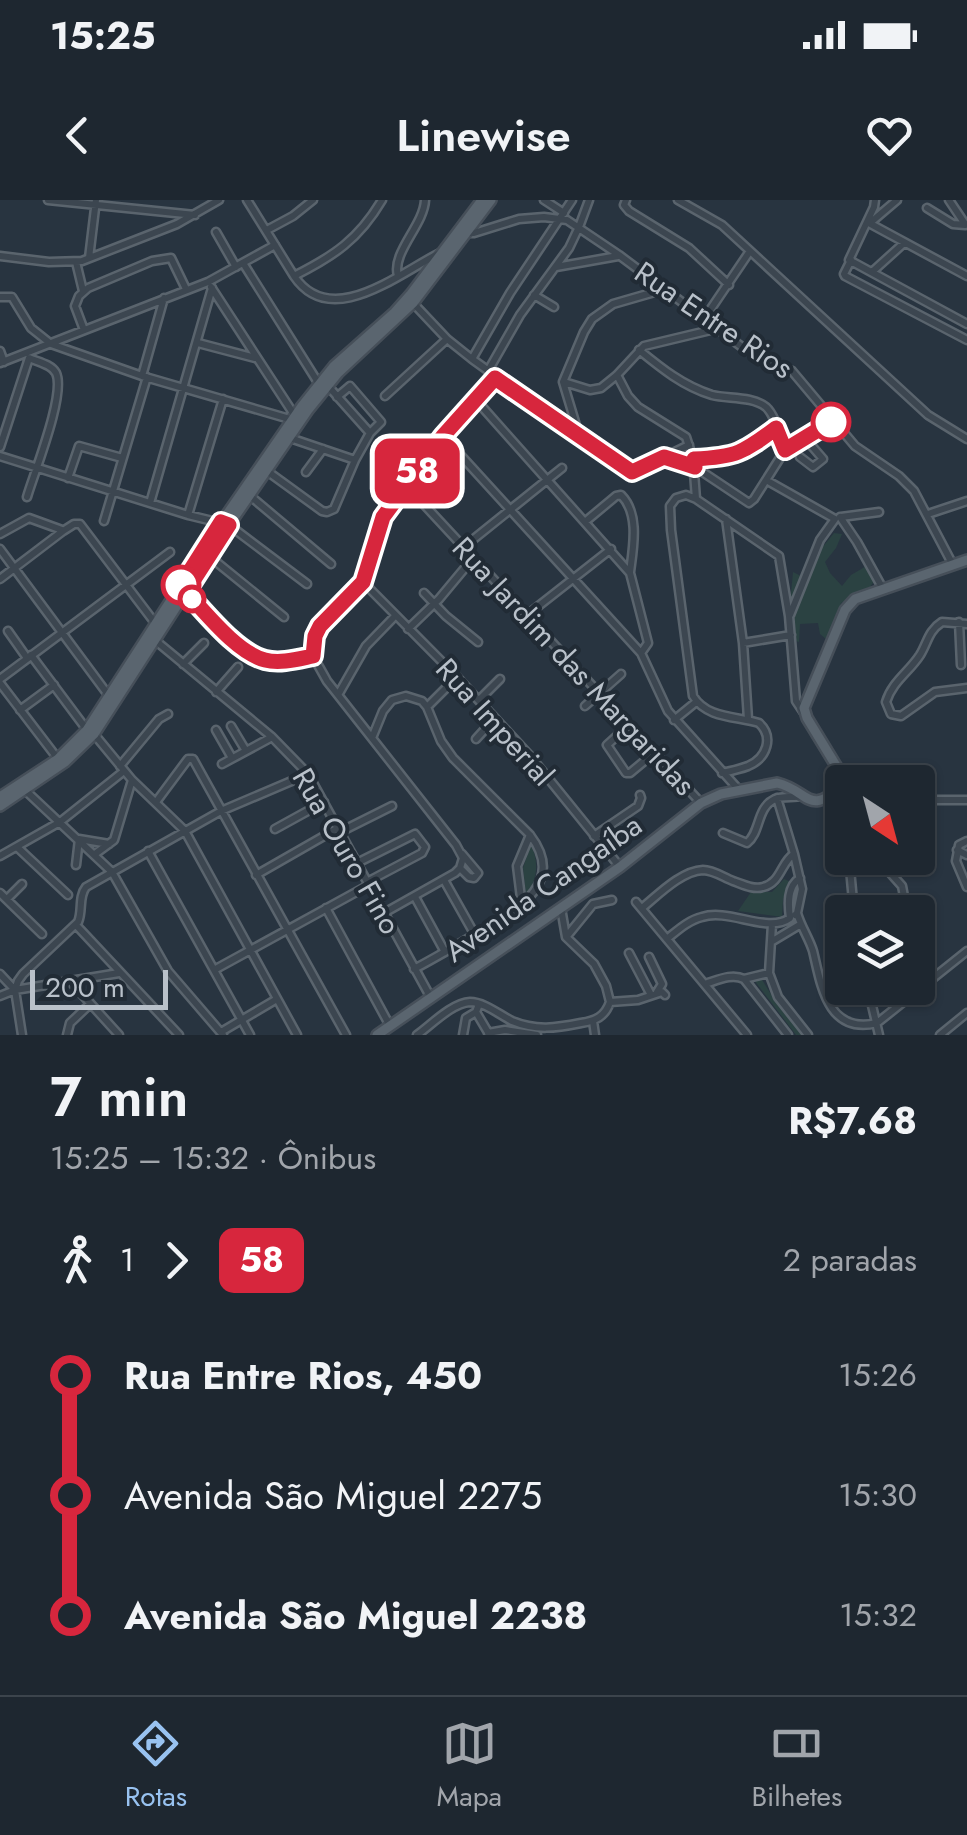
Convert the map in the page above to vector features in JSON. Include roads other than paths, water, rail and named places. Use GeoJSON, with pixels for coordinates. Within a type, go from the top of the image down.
{"type":"FeatureCollection","features":[{"type":"Feature","properties":{"kind":"main road"},"geometry":{"type":"LineString","coordinates":[[0,806],[65,762],[90,732],[156,641],[225,524],[250,496],[323,384],[413,303],[482,200]]}},
{"type":"Feature","properties":{"kind":"main road"},"geometry":{"type":"LineString","coordinates":[[0,797],[58,759],[90,732],[156,624],[294,418],[347,353],[395,312],[492,200]]}},
{"type":"Feature","properties":{"kind":"main road"},"geometry":{"type":"LineString","coordinates":[[835,765],[802,706],[844,610],[855,599],[967,560]]}},
{"type":"Feature","properties":{"kind":"main road","name":"Avenida Cangaíba"},"geometry":{"type":"LineString","coordinates":[[378,1035],[620,867],[700,803],[721,794],[776,783],[802,796]]}},
{"type":"Feature","properties":{"kind":"main road"},"geometry":{"type":"LineString","coordinates":[[802,796],[812,801],[825,799]]}},
{"type":"Feature","properties":{"kind":"street"},"geometry":{"type":"LineString","coordinates":[[48,200],[196,215]]}},
{"type":"Feature","properties":{"kind":"street"},"geometry":{"type":"LineString","coordinates":[[0,256],[76,262],[196,215],[218,200]]}},
{"type":"Feature","properties":{"kind":"street"},"geometry":{"type":"LineString","coordinates":[[267,230],[313,200]]}},
{"type":"Feature","properties":{"kind":"street"},"geometry":{"type":"LineString","coordinates":[[294,276],[348,244],[382,200]]}},
{"type":"Feature","properties":{"kind":"street"},"geometry":{"type":"LineString","coordinates":[[398,276],[396,265],[423,214],[425,200]]}},
{"type":"Feature","properties":{"kind":"street","name":"Rua Entre Rios"},"geometry":{"type":"LineString","coordinates":[[544,200],[742,347],[792,371],[862,452],[907,483],[954,565]]}},
{"type":"Feature","properties":{"kind":"street"},"geometry":{"type":"LineString","coordinates":[[480,365],[556,267],[572,200]]}},
{"type":"Feature","properties":{"kind":"street"},"geometry":{"type":"LineString","coordinates":[[480,365],[510,293],[588,200]]}},
{"type":"Feature","properties":{"kind":"street"},"geometry":{"type":"LineString","coordinates":[[626,200],[624,206],[629,212],[689,248],[729,284]]}},
{"type":"Feature","properties":{"kind":"street"},"geometry":{"type":"LineString","coordinates":[[678,200],[722,225],[934,420],[967,439]]}},
{"type":"Feature","properties":{"kind":"street"},"geometry":{"type":"LineString","coordinates":[[875,200],[869,223],[848,258],[967,324]]}},
{"type":"Feature","properties":{"kind":"street"},"geometry":{"type":"LineString","coordinates":[[869,223],[896,200]]}},
{"type":"Feature","properties":{"kind":"street"},"geometry":{"type":"LineString","coordinates":[[950,200],[966,226]]}},
{"type":"Feature","properties":{"kind":"street"},"geometry":{"type":"LineString","coordinates":[[251,201],[301,287],[312,295],[350,298],[369,292],[446,250]]}},
{"type":"Feature","properties":{"kind":"street"},"geometry":{"type":"LineString","coordinates":[[89,258],[95,202]]}},
{"type":"Feature","properties":{"kind":"street"},"geometry":{"type":"LineString","coordinates":[[926,208],[956,225],[966,226]]}},
{"type":"Feature","properties":{"kind":"street"},"geometry":{"type":"LineString","coordinates":[[463,232],[484,231],[519,219],[569,220]]}},
{"type":"Feature","properties":{"kind":"street"},"geometry":{"type":"LineString","coordinates":[[869,223],[967,276]]}},
{"type":"Feature","properties":{"kind":"street"},"geometry":{"type":"LineString","coordinates":[[216,232],[323,384],[370,433]]}},
{"type":"Feature","properties":{"kind":"street"},"geometry":{"type":"LineString","coordinates":[[872,272],[905,242]]}},
{"type":"Feature","properties":{"kind":"street"},"geometry":{"type":"LineString","coordinates":[[0,352],[2,362],[30,355],[164,297],[210,285],[275,245]]}},
{"type":"Feature","properties":{"kind":"street"},"geometry":{"type":"LineString","coordinates":[[704,320],[750,252]]}},
{"type":"Feature","properties":{"kind":"street"},"geometry":{"type":"LineString","coordinates":[[556,267],[619,255]]}},
{"type":"Feature","properties":{"kind":"street"},"geometry":{"type":"LineString","coordinates":[[83,291],[166,257],[174,262],[186,289]]}},
{"type":"Feature","properties":{"kind":"street"},"geometry":{"type":"LineString","coordinates":[[851,260],[844,276],[967,340]]}},
{"type":"Feature","properties":{"kind":"street"},"geometry":{"type":"LineString","coordinates":[[76,262],[83,291],[76,306],[84,330]]}},
{"type":"Feature","properties":{"kind":"street"},"geometry":{"type":"LineString","coordinates":[[150,503],[198,343],[210,285]]}},
{"type":"Feature","properties":{"kind":"street"},"geometry":{"type":"LineString","coordinates":[[210,285],[294,418]]}},
{"type":"Feature","properties":{"kind":"street"},"geometry":{"type":"LineString","coordinates":[[580,436],[564,382],[584,332],[601,310],[627,298],[664,289]]}},
{"type":"Feature","properties":{"kind":"street"},"geometry":{"type":"LineString","coordinates":[[534,295],[554,307]]}},
{"type":"Feature","properties":{"kind":"street"},"geometry":{"type":"LineString","coordinates":[[0,297],[12,297],[31,328],[51,344],[144,377],[294,418]]}},
{"type":"Feature","properties":{"kind":"street"},"geometry":{"type":"LineString","coordinates":[[104,521],[164,297]]}},
{"type":"Feature","properties":{"kind":"street"},"geometry":{"type":"LineString","coordinates":[[413,303],[447,339],[495,378],[632,472],[689,445]]}},
{"type":"Feature","properties":{"kind":"street"},"geometry":{"type":"LineString","coordinates":[[564,382],[595,390],[617,376],[638,350],[716,328]]}},
{"type":"Feature","properties":{"kind":"street"},"geometry":{"type":"LineString","coordinates":[[385,396],[447,339]]}},
{"type":"Feature","properties":{"kind":"street"},"geometry":{"type":"LineString","coordinates":[[198,343],[256,358]]}},
{"type":"Feature","properties":{"kind":"street"},"geometry":{"type":"LineString","coordinates":[[638,350],[690,386],[765,407],[785,450]]}},
{"type":"Feature","properties":{"kind":"street"},"geometry":{"type":"LineString","coordinates":[[0,448],[30,355]]}},
{"type":"Feature","properties":{"kind":"street"},"geometry":{"type":"LineString","coordinates":[[27,497],[53,414],[58,382],[52,368],[30,355]]}},
{"type":"Feature","properties":{"kind":"street"},"geometry":{"type":"LineString","coordinates":[[617,376],[632,402],[683,434],[694,463],[696,499]]}},
{"type":"Feature","properties":{"kind":"street"},"geometry":{"type":"LineString","coordinates":[[460,868],[472,879],[478,874],[338,696],[313,656],[320,626],[363,582],[379,525],[443,436],[495,378]]}},
{"type":"Feature","properties":{"kind":"street"},"geometry":{"type":"LineString","coordinates":[[266,470],[322,511],[336,505],[354,460],[380,424],[351,387],[337,397]]}},
{"type":"Feature","properties":{"kind":"street"},"geometry":{"type":"LineString","coordinates":[[188,515],[223,399]]}},
{"type":"Feature","properties":{"kind":"street"},"geometry":{"type":"LineString","coordinates":[[476,400],[630,574]]}},
{"type":"Feature","properties":{"kind":"street"},"geometry":{"type":"LineString","coordinates":[[694,463],[748,502],[754,500],[785,450],[832,421]]}},
{"type":"Feature","properties":{"kind":"street"},"geometry":{"type":"LineString","coordinates":[[664,457],[694,463],[736,455],[776,428]]}},
{"type":"Feature","properties":{"kind":"street"},"geometry":{"type":"LineString","coordinates":[[443,436],[640,653],[674,720],[740,790]]}},
{"type":"Feature","properties":{"kind":"street"},"geometry":{"type":"LineString","coordinates":[[800,456],[814,468],[823,459],[804,437]]}},
{"type":"Feature","properties":{"kind":"street"},"geometry":{"type":"LineString","coordinates":[[289,438],[354,460]]}},
{"type":"Feature","properties":{"kind":"street"},"geometry":{"type":"LineString","coordinates":[[68,478],[79,446],[122,458]]}},
{"type":"Feature","properties":{"kind":"street"},"geometry":{"type":"LineString","coordinates":[[306,472],[323,448]]}},
{"type":"Feature","properties":{"kind":"street"},"geometry":{"type":"LineString","coordinates":[[0,456],[225,524],[307,584]]}},
{"type":"Feature","properties":{"kind":"street"},"geometry":{"type":"LineString","coordinates":[[465,546],[562,468]]}},
{"type":"Feature","properties":{"kind":"street"},"geometry":{"type":"LineString","coordinates":[[766,480],[838,518],[857,542],[883,589]]}},
{"type":"Feature","properties":{"kind":"street","name":"Rua Jardim das Margaridas"},"geometry":{"type":"LineString","coordinates":[[406,484],[700,803]]}},
{"type":"Feature","properties":{"kind":"street"},"geometry":{"type":"LineString","coordinates":[[722,773],[750,766],[759,760],[768,744],[765,728],[712,712],[696,702],[676,582],[670,506],[676,498],[686,495],[696,499],[779,556],[802,706]]}},
{"type":"Feature","properties":{"kind":"street"},"geometry":{"type":"LineString","coordinates":[[250,496],[331,564]]}},
{"type":"Feature","properties":{"kind":"street"},"geometry":{"type":"LineString","coordinates":[[586,521],[614,497],[626,500],[634,534],[630,574],[647,639],[640,653]]}},
{"type":"Feature","properties":{"kind":"street"},"geometry":{"type":"LineString","coordinates":[[928,514],[967,501]]}},
{"type":"Feature","properties":{"kind":"street"},"geometry":{"type":"LineString","coordinates":[[789,616],[820,540],[838,518],[879,512]]}},
{"type":"Feature","properties":{"kind":"street"},"geometry":{"type":"LineString","coordinates":[[0,534],[30,518],[63,530]]}},
{"type":"Feature","properties":{"kind":"street"},"geometry":{"type":"LineString","coordinates":[[726,519],[748,720]]}},
{"type":"Feature","properties":{"kind":"street"},"geometry":{"type":"LineString","coordinates":[[0,578],[63,530],[74,524],[82,526],[156,624]]}},
{"type":"Feature","properties":{"kind":"street"},"geometry":{"type":"LineString","coordinates":[[0,549],[109,697]]}},
{"type":"Feature","properties":{"kind":"street"},"geometry":{"type":"LineString","coordinates":[[527,615],[611,549]]}},
{"type":"Feature","properties":{"kind":"street"},"geometry":{"type":"LineString","coordinates":[[58,759],[0,681],[170,552]]}},
{"type":"Feature","properties":{"kind":"street"},"geometry":{"type":"LineString","coordinates":[[209,556],[284,617]]}},
{"type":"Feature","properties":{"kind":"street"},"geometry":{"type":"LineString","coordinates":[[408,629],[474,557]]}},
{"type":"Feature","properties":{"kind":"street","name":"Rua Imperial"},"geometry":{"type":"LineString","coordinates":[[363,582],[479,700],[620,867]]}},
{"type":"Feature","properties":{"kind":"street"},"geometry":{"type":"LineString","coordinates":[[186,592],[253,655],[273,661],[313,656]]}},
{"type":"Feature","properties":{"kind":"street"},"geometry":{"type":"LineString","coordinates":[[424,593],[478,642]]}},
{"type":"Feature","properties":{"kind":"street"},"geometry":{"type":"LineString","coordinates":[[338,696],[366,646],[395,616]]}},
{"type":"Feature","properties":{"kind":"street"},"geometry":{"type":"LineString","coordinates":[[961,665],[963,623],[942,622],[932,629],[918,658],[890,690],[886,702],[891,714],[901,716],[935,692],[967,688]]}},
{"type":"Feature","properties":{"kind":"street"},"geometry":{"type":"LineString","coordinates":[[8,631],[122,769],[184,831],[297,1035]]}},
{"type":"Feature","properties":{"kind":"street"},"geometry":{"type":"LineString","coordinates":[[742,642],[791,635]]}},
{"type":"Feature","properties":{"kind":"street","name":"Rua Ouro Fino"},"geometry":{"type":"LineString","coordinates":[[156,641],[272,737],[308,774],[430,998]]}},
{"type":"Feature","properties":{"kind":"street"},"geometry":{"type":"LineString","coordinates":[[183,664],[204,644]]}},
{"type":"Feature","properties":{"kind":"street"},"geometry":{"type":"LineString","coordinates":[[216,692],[238,667]]}},
{"type":"Feature","properties":{"kind":"street"},"geometry":{"type":"LineString","coordinates":[[585,706],[621,674]]}},
{"type":"Feature","properties":{"kind":"street"},"geometry":{"type":"LineString","coordinates":[[427,707],[457,677]]}},
{"type":"Feature","properties":{"kind":"street"},"geometry":{"type":"LineString","coordinates":[[479,700],[500,679]]}},
{"type":"Feature","properties":{"kind":"street"},"geometry":{"type":"LineString","coordinates":[[20,710],[54,685]]}},
{"type":"Feature","properties":{"kind":"street"},"geometry":{"type":"LineString","coordinates":[[371,739],[392,700],[415,698],[427,707],[453,758],[530,835],[542,860],[536,891],[522,906],[414,969]]}},
{"type":"Feature","properties":{"kind":"street"},"geometry":{"type":"LineString","coordinates":[[674,720],[696,702]]}},
{"type":"Feature","properties":{"kind":"street"},"geometry":{"type":"LineString","coordinates":[[0,856],[60,822],[122,769],[161,717],[168,714]]}},
{"type":"Feature","properties":{"kind":"street"},"geometry":{"type":"LineString","coordinates":[[476,739],[495,718]]}},
{"type":"Feature","properties":{"kind":"street"},"geometry":{"type":"LineString","coordinates":[[630,725],[606,748],[626,773],[654,753]]}},
{"type":"Feature","properties":{"kind":"street"},"geometry":{"type":"LineString","coordinates":[[232,726],[246,751]]}},
{"type":"Feature","properties":{"kind":"street"},"geometry":{"type":"LineString","coordinates":[[216,730],[232,758]]}},
{"type":"Feature","properties":{"kind":"street"},"geometry":{"type":"LineString","coordinates":[[222,764],[272,737]]}},
{"type":"Feature","properties":{"kind":"street"},"geometry":{"type":"LineString","coordinates":[[156,802],[191,758],[346,1035]]}},
{"type":"Feature","properties":{"kind":"street"},"geometry":{"type":"LineString","coordinates":[[22,1035],[15,990],[20,978],[76,924],[82,891],[221,810],[308,774]]}},
{"type":"Feature","properties":{"kind":"street"},"geometry":{"type":"LineString","coordinates":[[97,856],[115,838],[134,782]]}},
{"type":"Feature","properties":{"kind":"street"},"geometry":{"type":"LineString","coordinates":[[26,790],[112,872],[168,971],[222,1033],[277,999]]}},
{"type":"Feature","properties":{"kind":"street"},"geometry":{"type":"LineString","coordinates":[[594,836],[638,806],[640,795]]}},
{"type":"Feature","properties":{"kind":"street"},"geometry":{"type":"LineString","coordinates":[[723,833],[742,842],[750,841],[765,807],[777,798],[802,796]]}},
{"type":"Feature","properties":{"kind":"street"},"geometry":{"type":"LineString","coordinates":[[668,938],[708,915],[772,924],[781,924],[793,916],[802,894],[777,798]]}},
{"type":"Feature","properties":{"kind":"street"},"geometry":{"type":"LineString","coordinates":[[935,800],[967,800]]}},
{"type":"Feature","properties":{"kind":"street"},"geometry":{"type":"LineString","coordinates":[[275,829],[324,802]]}},
{"type":"Feature","properties":{"kind":"street"},"geometry":{"type":"LineString","coordinates":[[256,875],[392,806]]}},
{"type":"Feature","properties":{"kind":"street"},"geometry":{"type":"LineString","coordinates":[[214,970],[422,853],[425,847],[415,834],[358,863]]}},
{"type":"Feature","properties":{"kind":"street"},"geometry":{"type":"LineString","coordinates":[[522,906],[518,866],[530,835]]}},
{"type":"Feature","properties":{"kind":"street"},"geometry":{"type":"LineString","coordinates":[[78,839],[109,844]]}},
{"type":"Feature","properties":{"kind":"street"},"geometry":{"type":"LineString","coordinates":[[76,864],[78,839]]}},
{"type":"Feature","properties":{"kind":"street"},"geometry":{"type":"LineString","coordinates":[[967,841],[960,844],[956,861],[967,886]]}},
{"type":"Feature","properties":{"kind":"street"},"geometry":{"type":"LineString","coordinates":[[18,846],[68,895]]}},
{"type":"Feature","properties":{"kind":"street"},"geometry":{"type":"LineString","coordinates":[[957,850],[967,855]]}},
{"type":"Feature","properties":{"kind":"street"},"geometry":{"type":"LineString","coordinates":[[148,851],[250,1035]]}},
{"type":"Feature","properties":{"kind":"street"},"geometry":{"type":"LineString","coordinates":[[384,914],[460,868],[462,854]]}},
{"type":"Feature","properties":{"kind":"street"},"geometry":{"type":"LineString","coordinates":[[747,1035],[639,905],[698,871],[714,872],[761,888],[773,883],[794,854]]}},
{"type":"Feature","properties":{"kind":"street"},"geometry":{"type":"LineString","coordinates":[[782,870],[797,879]]}},
{"type":"Feature","properties":{"kind":"street"},"geometry":{"type":"LineString","coordinates":[[444,880],[474,934]]}},
{"type":"Feature","properties":{"kind":"street"},"geometry":{"type":"LineString","coordinates":[[7,899],[22,884]]}},
{"type":"Feature","properties":{"kind":"street"},"geometry":{"type":"LineString","coordinates":[[0,892],[42,934]]}},
{"type":"Feature","properties":{"kind":"street"},"geometry":{"type":"LineString","coordinates":[[415,897],[445,952]]}},
{"type":"Feature","properties":{"kind":"street"},"geometry":{"type":"LineString","coordinates":[[566,938],[593,904],[612,900],[603,910]]}},
{"type":"Feature","properties":{"kind":"street"},"geometry":{"type":"LineString","coordinates":[[326,908],[390,1026]]}},
{"type":"Feature","properties":{"kind":"street"},"geometry":{"type":"LineString","coordinates":[[417,1035],[460,1004],[473,1002],[489,1034],[505,1030],[536,1033],[593,1021],[608,1010],[606,986],[594,964],[566,938],[562,908]]}},
{"type":"Feature","properties":{"kind":"street"},"geometry":{"type":"LineString","coordinates":[[793,916],[808,935],[820,987],[836,1016],[853,1026],[877,1023],[967,951]]}},
{"type":"Feature","properties":{"kind":"street"},"geometry":{"type":"LineString","coordinates":[[76,924],[179,1035]]}},
{"type":"Feature","properties":{"kind":"street"},"geometry":{"type":"LineString","coordinates":[[772,924],[769,973],[778,997],[808,1035]]}},
{"type":"Feature","properties":{"kind":"street"},"geometry":{"type":"LineString","coordinates":[[770,943],[801,924]]}},
{"type":"Feature","properties":{"kind":"street"},"geometry":{"type":"LineString","coordinates":[[629,953],[653,994]]}},
{"type":"Feature","properties":{"kind":"street"},"geometry":{"type":"LineString","coordinates":[[649,957],[662,984],[653,994]]}},
{"type":"Feature","properties":{"kind":"street"},"geometry":{"type":"LineString","coordinates":[[0,996],[120,972]]}},
{"type":"Feature","properties":{"kind":"street"},"geometry":{"type":"LineString","coordinates":[[744,979],[769,973]]}},
{"type":"Feature","properties":{"kind":"street"},"geometry":{"type":"LineString","coordinates":[[3,977],[15,990]]}},
{"type":"Feature","properties":{"kind":"street"},"geometry":{"type":"LineString","coordinates":[[705,984],[730,977],[744,979],[788,1035]]}},
{"type":"Feature","properties":{"kind":"street"},"geometry":{"type":"LineString","coordinates":[[70,981],[119,1035]]}},
{"type":"Feature","properties":{"kind":"street"},"geometry":{"type":"LineString","coordinates":[[610,1002],[633,1001],[662,992],[665,996]]}},
{"type":"Feature","properties":{"kind":"street"},"geometry":{"type":"LineString","coordinates":[[67,1035],[70,1023],[89,1005]]}},
{"type":"Feature","properties":{"kind":"street"},"geometry":{"type":"LineString","coordinates":[[873,1005],[880,1035]]}},
{"type":"Feature","properties":{"kind":"street"},"geometry":{"type":"LineString","coordinates":[[478,1008],[536,1033]]}},
{"type":"Feature","properties":{"kind":"street"},"geometry":{"type":"LineString","coordinates":[[463,1035],[466,1018],[478,1008]]}},
{"type":"Feature","properties":{"kind":"street"},"geometry":{"type":"LineString","coordinates":[[940,1035],[967,1013]]}},
{"type":"Feature","properties":{"kind":"street"},"geometry":{"type":"LineString","coordinates":[[593,1021],[596,1035]]}}]}
